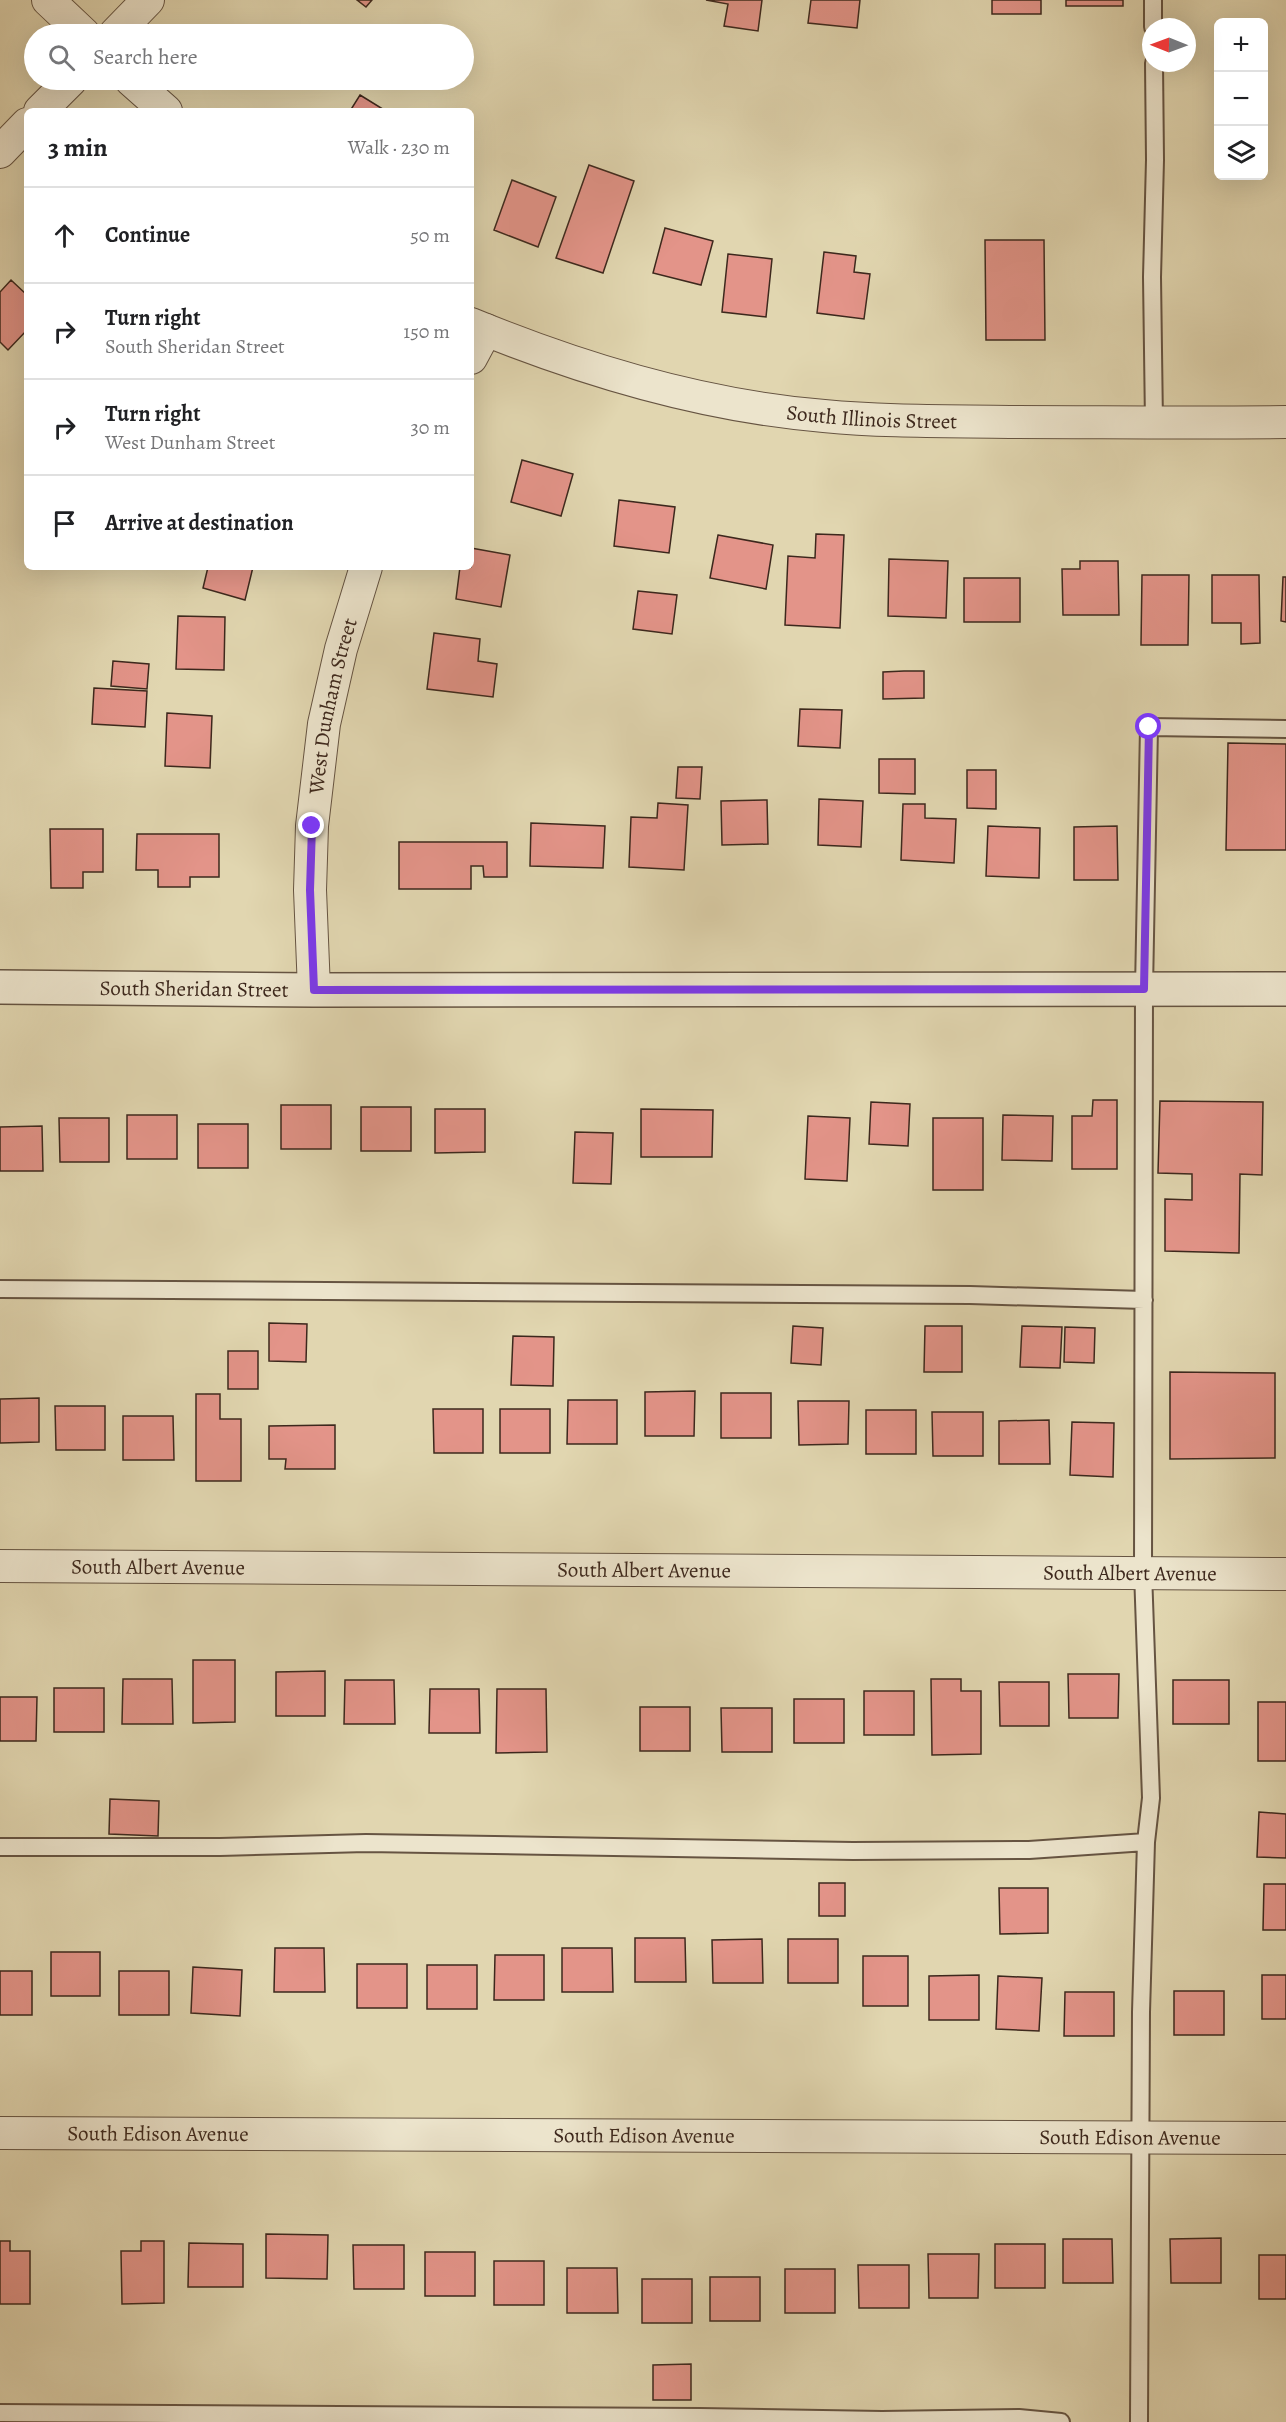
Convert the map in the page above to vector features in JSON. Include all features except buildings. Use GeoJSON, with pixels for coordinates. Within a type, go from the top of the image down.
{"type":"FeatureCollection","features":[{"type":"Feature","properties":{"kind":"street"},"geometry":{"type":"LineString","coordinates":[[48,0],[73,24]]}},
{"type":"Feature","properties":{"kind":"street"},"geometry":{"type":"LineString","coordinates":[[125,24],[148,0]]}},
{"type":"Feature","properties":{"kind":"street"},"geometry":{"type":"LineString","coordinates":[[43,108],[61,90]]}},
{"type":"Feature","properties":{"kind":"street"},"geometry":{"type":"LineString","coordinates":[[142,90],[163,108]]}},
{"type":"Feature","properties":{"kind":"street"},"geometry":{"type":"LineString","coordinates":[[0,152],[24,127]]}},
{"type":"Feature","properties":{"kind":"street"},"geometry":{"type":"LineString","coordinates":[[474,346],[479,327]]}},
{"type":"Feature","properties":{"kind":"street","name":"South Illinois Street"},"geometry":{"type":"LineString","coordinates":[[479,327],[522,345],[599,371],[669,390],[738,404],[824,416],[916,421],[1286,422]]}},
{"type":"Feature","properties":{"kind":"street","name":"West Dunham Street"},"geometry":{"type":"LineString","coordinates":[[314,990],[310,890],[312,826],[322,735],[341,649],[365,570]]}},
{"type":"Feature","properties":{"kind":"street","name":"South Sheridan Street"},"geometry":{"type":"LineString","coordinates":[[0,987],[314,990],[1286,989]]}},
{"type":"Feature","properties":{"kind":"street","name":"South Albert Avenue"},"geometry":{"type":"LineString","coordinates":[[0,1566],[1286,1574]]}},
{"type":"Feature","properties":{"kind":"street","name":"South Edison Avenue"},"geometry":{"type":"LineString","coordinates":[[0,2133],[1286,2138]]}},
{"type":"Feature","properties":{"kind":"lane"},"geometry":{"type":"LineString","coordinates":[[1153,0],[1153,18]]}},
{"type":"Feature","properties":{"kind":"lane"},"geometry":{"type":"LineString","coordinates":[[1154,72],[1155,160],[1152,277],[1154,423]]}},
{"type":"Feature","properties":{"kind":"lane"},"geometry":{"type":"LineString","coordinates":[[1139,2422],[1141,2012],[1146,1842],[1151,1798],[1143,1572],[1144,989],[1149,727],[1286,729]]}},
{"type":"Feature","properties":{"kind":"lane"},"geometry":{"type":"LineString","coordinates":[[0,1289],[970,1295],[1144,1300]]}},
{"type":"Feature","properties":{"kind":"lane"},"geometry":{"type":"LineString","coordinates":[[0,1847],[366,1843],[865,1851],[1029,1850],[1146,1842]]}},
{"type":"Feature","properties":{"kind":"lane"},"geometry":{"type":"LineString","coordinates":[[0,2413],[688,2416],[882,2420],[1019,2418],[1061,2422]]}},
{"type":"Feature","properties":{"kind":"route"},"geometry":{"type":"LineString","coordinates":[[312,826],[310,890],[314,990],[1144,989],[1149,727]]}}]}
